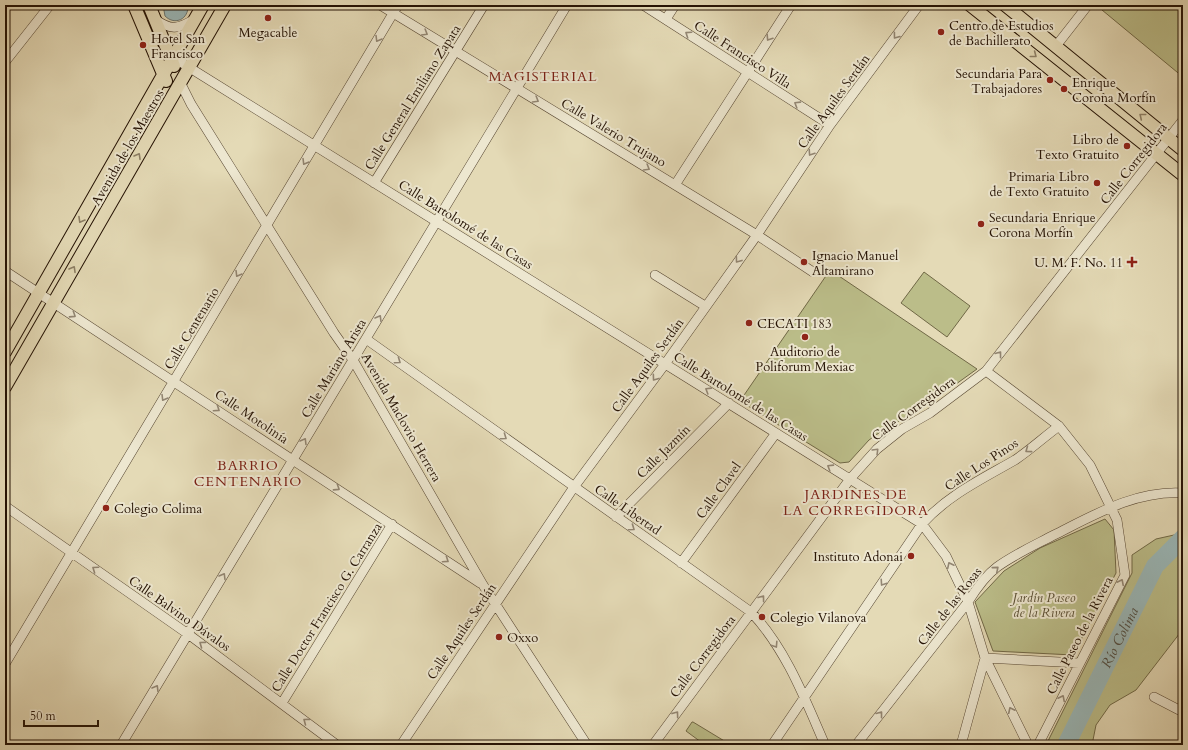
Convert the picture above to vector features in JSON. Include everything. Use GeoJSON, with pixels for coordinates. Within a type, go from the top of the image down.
{"type":"FeatureCollection","features":[{"type":"Feature","properties":{"kind":"main road"},"geometry":{"type":"LineString","coordinates":[[134,5],[163,76],[173,94]]}},
{"type":"Feature","properties":{"kind":"main road"},"geometry":{"type":"LineString","coordinates":[[149,5],[173,60],[180,82]]}},
{"type":"Feature","properties":{"kind":"main road","name":"Avenida de los Maestros"},"geometry":{"type":"LineString","coordinates":[[5,352],[173,60],[203,5]]}},
{"type":"Feature","properties":{"kind":"main road","name":"Avenida de los Maestros"},"geometry":{"type":"LineString","coordinates":[[5,386],[225,5]]}},
{"type":"Feature","properties":{"kind":"main road"},"geometry":{"type":"LineString","coordinates":[[970,5],[1183,175]]}},
{"type":"Feature","properties":{"kind":"main road"},"geometry":{"type":"LineString","coordinates":[[1005,5],[1183,150]]}},
{"type":"Feature","properties":{"kind":"street"},"geometry":{"type":"LineString","coordinates":[[5,62],[50,5]]}},
{"type":"Feature","properties":{"kind":"street","name":"Calle Valerio Trujano"},"geometry":{"type":"LineString","coordinates":[[380,5],[396,9],[455,51],[757,235],[813,272]]}},
{"type":"Feature","properties":{"kind":"street","name":"Calle General Emiliano Zapata"},"geometry":{"type":"LineString","coordinates":[[374,182],[484,5]]}},
{"type":"Feature","properties":{"kind":"street","name":"Calle Mariano Arista"},"geometry":{"type":"LineString","coordinates":[[121,745],[567,5]]}},
{"type":"Feature","properties":{"kind":"street","name":"Calle Francisco Villa"},"geometry":{"type":"LineString","coordinates":[[643,5],[830,125]]}},
{"type":"Feature","properties":{"kind":"street"},"geometry":{"type":"LineString","coordinates":[[666,19],[675,5]]}},
{"type":"Feature","properties":{"kind":"street"},"geometry":{"type":"LineString","coordinates":[[675,185],[791,5]]}},
{"type":"Feature","properties":{"kind":"street","name":"Calle Aquiles Serdán"},"geometry":{"type":"LineString","coordinates":[[402,745],[574,487],[665,364],[757,235],[830,125],[919,5]]}},
{"type":"Feature","properties":{"kind":"street"},"geometry":{"type":"LineString","coordinates":[[1056,46],[1089,6]]}},
{"type":"Feature","properties":{"kind":"street","name":"Calle Centenario"},"geometry":{"type":"LineString","coordinates":[[5,664],[396,9]]}},
{"type":"Feature","properties":{"kind":"street"},"geometry":{"type":"LineString","coordinates":[[154,18],[169,27],[178,27],[195,19]]}},
{"type":"Feature","properties":{"kind":"street","name":"Calle Bartolomé de las Casas"},"geometry":{"type":"LineString","coordinates":[[173,60],[189,67],[315,145],[922,524],[946,556],[968,602],[985,658],[1028,745]]}},
{"type":"Feature","properties":{"kind":"street","name":"Avenida Maclovio Herrera"},"geometry":{"type":"LineString","coordinates":[[180,82],[191,104],[268,224],[334,333],[353,360],[483,584],[587,745]]}},
{"type":"Feature","properties":{"kind":"street"},"geometry":{"type":"LineString","coordinates":[[173,94],[191,104]]}},
{"type":"Feature","properties":{"kind":"street","name":"Calle Corregidora"},"geometry":{"type":"LineString","coordinates":[[653,745],[850,479],[877,449],[902,429],[930,413],[986,371],[1158,154],[1183,120]]}},
{"type":"Feature","properties":{"kind":"street","name":"Calle Motolinía"},"geometry":{"type":"LineString","coordinates":[[5,271],[174,380],[483,584]]}},
{"type":"Feature","properties":{"kind":"street"},"geometry":{"type":"LineString","coordinates":[[655,275],[706,306]]}},
{"type":"Feature","properties":{"kind":"street","name":"Calle Libertad"},"geometry":{"type":"LineString","coordinates":[[366,339],[751,612],[785,659],[804,696],[825,745]]}},
{"type":"Feature","properties":{"kind":"street","name":"Calle Paseo de la Rivera"},"geometry":{"type":"LineString","coordinates":[[986,371],[1059,426],[1090,465],[1117,520],[1125,575],[1038,745]]}},
{"type":"Feature","properties":{"kind":"street","name":"Calle Jazmín"},"geometry":{"type":"LineString","coordinates":[[616,517],[729,404]]}},
{"type":"Feature","properties":{"kind":"street","name":"Calle Los Pinos"},"geometry":{"type":"LineString","coordinates":[[772,745],[922,524],[935,510],[969,486],[1016,459],[1059,426]]}},
{"type":"Feature","properties":{"kind":"street","name":"Calle Clavel"},"geometry":{"type":"LineString","coordinates":[[681,563],[776,433]]}},
{"type":"Feature","properties":{"kind":"street","name":"Calle de las Rosas"},"geometry":{"type":"LineString","coordinates":[[856,745],[968,602],[980,584],[997,567],[1025,550],[1111,506],[1165,492],[1183,492]]}},
{"type":"Feature","properties":{"kind":"street","name":"Calle Balvino Dávalos"},"geometry":{"type":"LineString","coordinates":[[5,506],[188,634],[337,745]]}},
{"type":"Feature","properties":{"kind":"street","name":"Calle Doctor Francisco G. Carranza"},"geometry":{"type":"LineString","coordinates":[[282,703],[392,524]]}},
{"type":"Feature","properties":{"kind":"street"},"geometry":{"type":"LineString","coordinates":[[961,745],[985,658],[1079,663]]}},
{"type":"Feature","properties":{"kind":"street"},"geometry":{"type":"LineString","coordinates":[[1154,697],[1183,712]]}},
{"type":"Feature","properties":{"kind":"green space"},"geometry":{"type":"Polygon","coordinates":[[[1109,5],[1183,5],[1183,77],[1102,10],[1109,5]]]}},
{"type":"Feature","properties":{"kind":"green space"},"geometry":{"type":"Polygon","coordinates":[[[830,270],[977,369],[924,407],[883,430],[869,440],[849,462],[840,463],[740,401],[830,270]]]}},
{"type":"Feature","properties":{"kind":"green space"},"geometry":{"type":"Polygon","coordinates":[[[924,272],[970,306],[947,337],[901,303],[924,272]]]}},
{"type":"Feature","properties":{"kind":"green space","name":"Jardín Paseo de la Rivera"},"geometry":{"type":"Polygon","coordinates":[[[1105,519],[1114,530],[1116,573],[1073,655],[993,651],[975,602],[1004,571],[1040,548],[1105,519]]]}},
{"type":"Feature","properties":{"kind":"green space"},"geometry":{"type":"Polygon","coordinates":[[[1183,533],[1183,629],[1136,690],[1110,705],[1096,725],[1092,745],[1046,745],[1132,573],[1132,555],[1156,539],[1183,533]]]}},
{"type":"Feature","properties":{"kind":"green space"},"geometry":{"type":"Polygon","coordinates":[[[692,722],[731,745],[705,745],[686,731],[692,722]]]}},
{"type":"Feature","properties":{"kind":"water"},"geometry":{"type":"Polygon","coordinates":[[[163,5],[188,5],[188,10],[181,20],[177,21],[169,19],[165,16],[163,5]]]}},
{"type":"Feature","properties":{"kind":"waterway","name":"Río Colima"},"geometry":{"type":"LineString","coordinates":[[1066,745],[1155,566],[1183,538]]}},
{"type":"Feature","properties":{"kind":"place","name":"Megacable"},"geometry":{"type":"Point","coordinates":[268,18]}},
{"type":"Feature","properties":{"kind":"place","name":"Centro de Estudios de Bachillerato"},"geometry":{"type":"Point","coordinates":[941,32]}},
{"type":"Feature","properties":{"kind":"place","name":"Hotel San Francisco"},"geometry":{"type":"Point","coordinates":[143,45]}},
{"type":"Feature","properties":{"kind":"place","name":"Secundaria Para Trabajadores"},"geometry":{"type":"Point","coordinates":[1050,80]}},
{"type":"Feature","properties":{"kind":"place","name":"Enrique Corona Morfín"},"geometry":{"type":"Point","coordinates":[1064,89]}},
{"type":"Feature","properties":{"kind":"place","name":"Libro de Texto Gratuito"},"geometry":{"type":"Point","coordinates":[1127,146]}},
{"type":"Feature","properties":{"kind":"place","name":"Primaria Libro de Texto Gratuito"},"geometry":{"type":"Point","coordinates":[1097,183]}},
{"type":"Feature","properties":{"kind":"place","name":"Secundaria Enrique Corona Morfín"},"geometry":{"type":"Point","coordinates":[981,224]}},
{"type":"Feature","properties":{"kind":"place","name":"Ignacio Manuel Altamirano"},"geometry":{"type":"Point","coordinates":[804,262]}},
{"type":"Feature","properties":{"kind":"place","name":"U. M. F. No. 11"},"geometry":{"type":"Point","coordinates":[1132,262]}},
{"type":"Feature","properties":{"kind":"place","name":"CECATI 183"},"geometry":{"type":"Point","coordinates":[749,323]}},
{"type":"Feature","properties":{"kind":"place","name":"Auditorio de Poliforum Mexiac"},"geometry":{"type":"Point","coordinates":[805,337]}},
{"type":"Feature","properties":{"kind":"place","name":"Colegio Colima"},"geometry":{"type":"Point","coordinates":[106,508]}},
{"type":"Feature","properties":{"kind":"place","name":"Instituto Adonai"},"geometry":{"type":"Point","coordinates":[911,556]}},
{"type":"Feature","properties":{"kind":"place","name":"Colegio Vilanova"},"geometry":{"type":"Point","coordinates":[762,617]}},
{"type":"Feature","properties":{"kind":"place","name":"Oxxo"},"geometry":{"type":"Point","coordinates":[499,637]}},
{"type":"Feature","properties":{"kind":"district","name":"MAGISTERIAL"},"geometry":{"type":"Point","coordinates":[543,76]}},
{"type":"Feature","properties":{"kind":"district","name":"BARRIO CENTENARIO"},"geometry":{"type":"Point","coordinates":[248,474]}},
{"type":"Feature","properties":{"kind":"district","name":"JARDINES DE LA CORREGIDORA"},"geometry":{"type":"Point","coordinates":[856,502]}}]}
